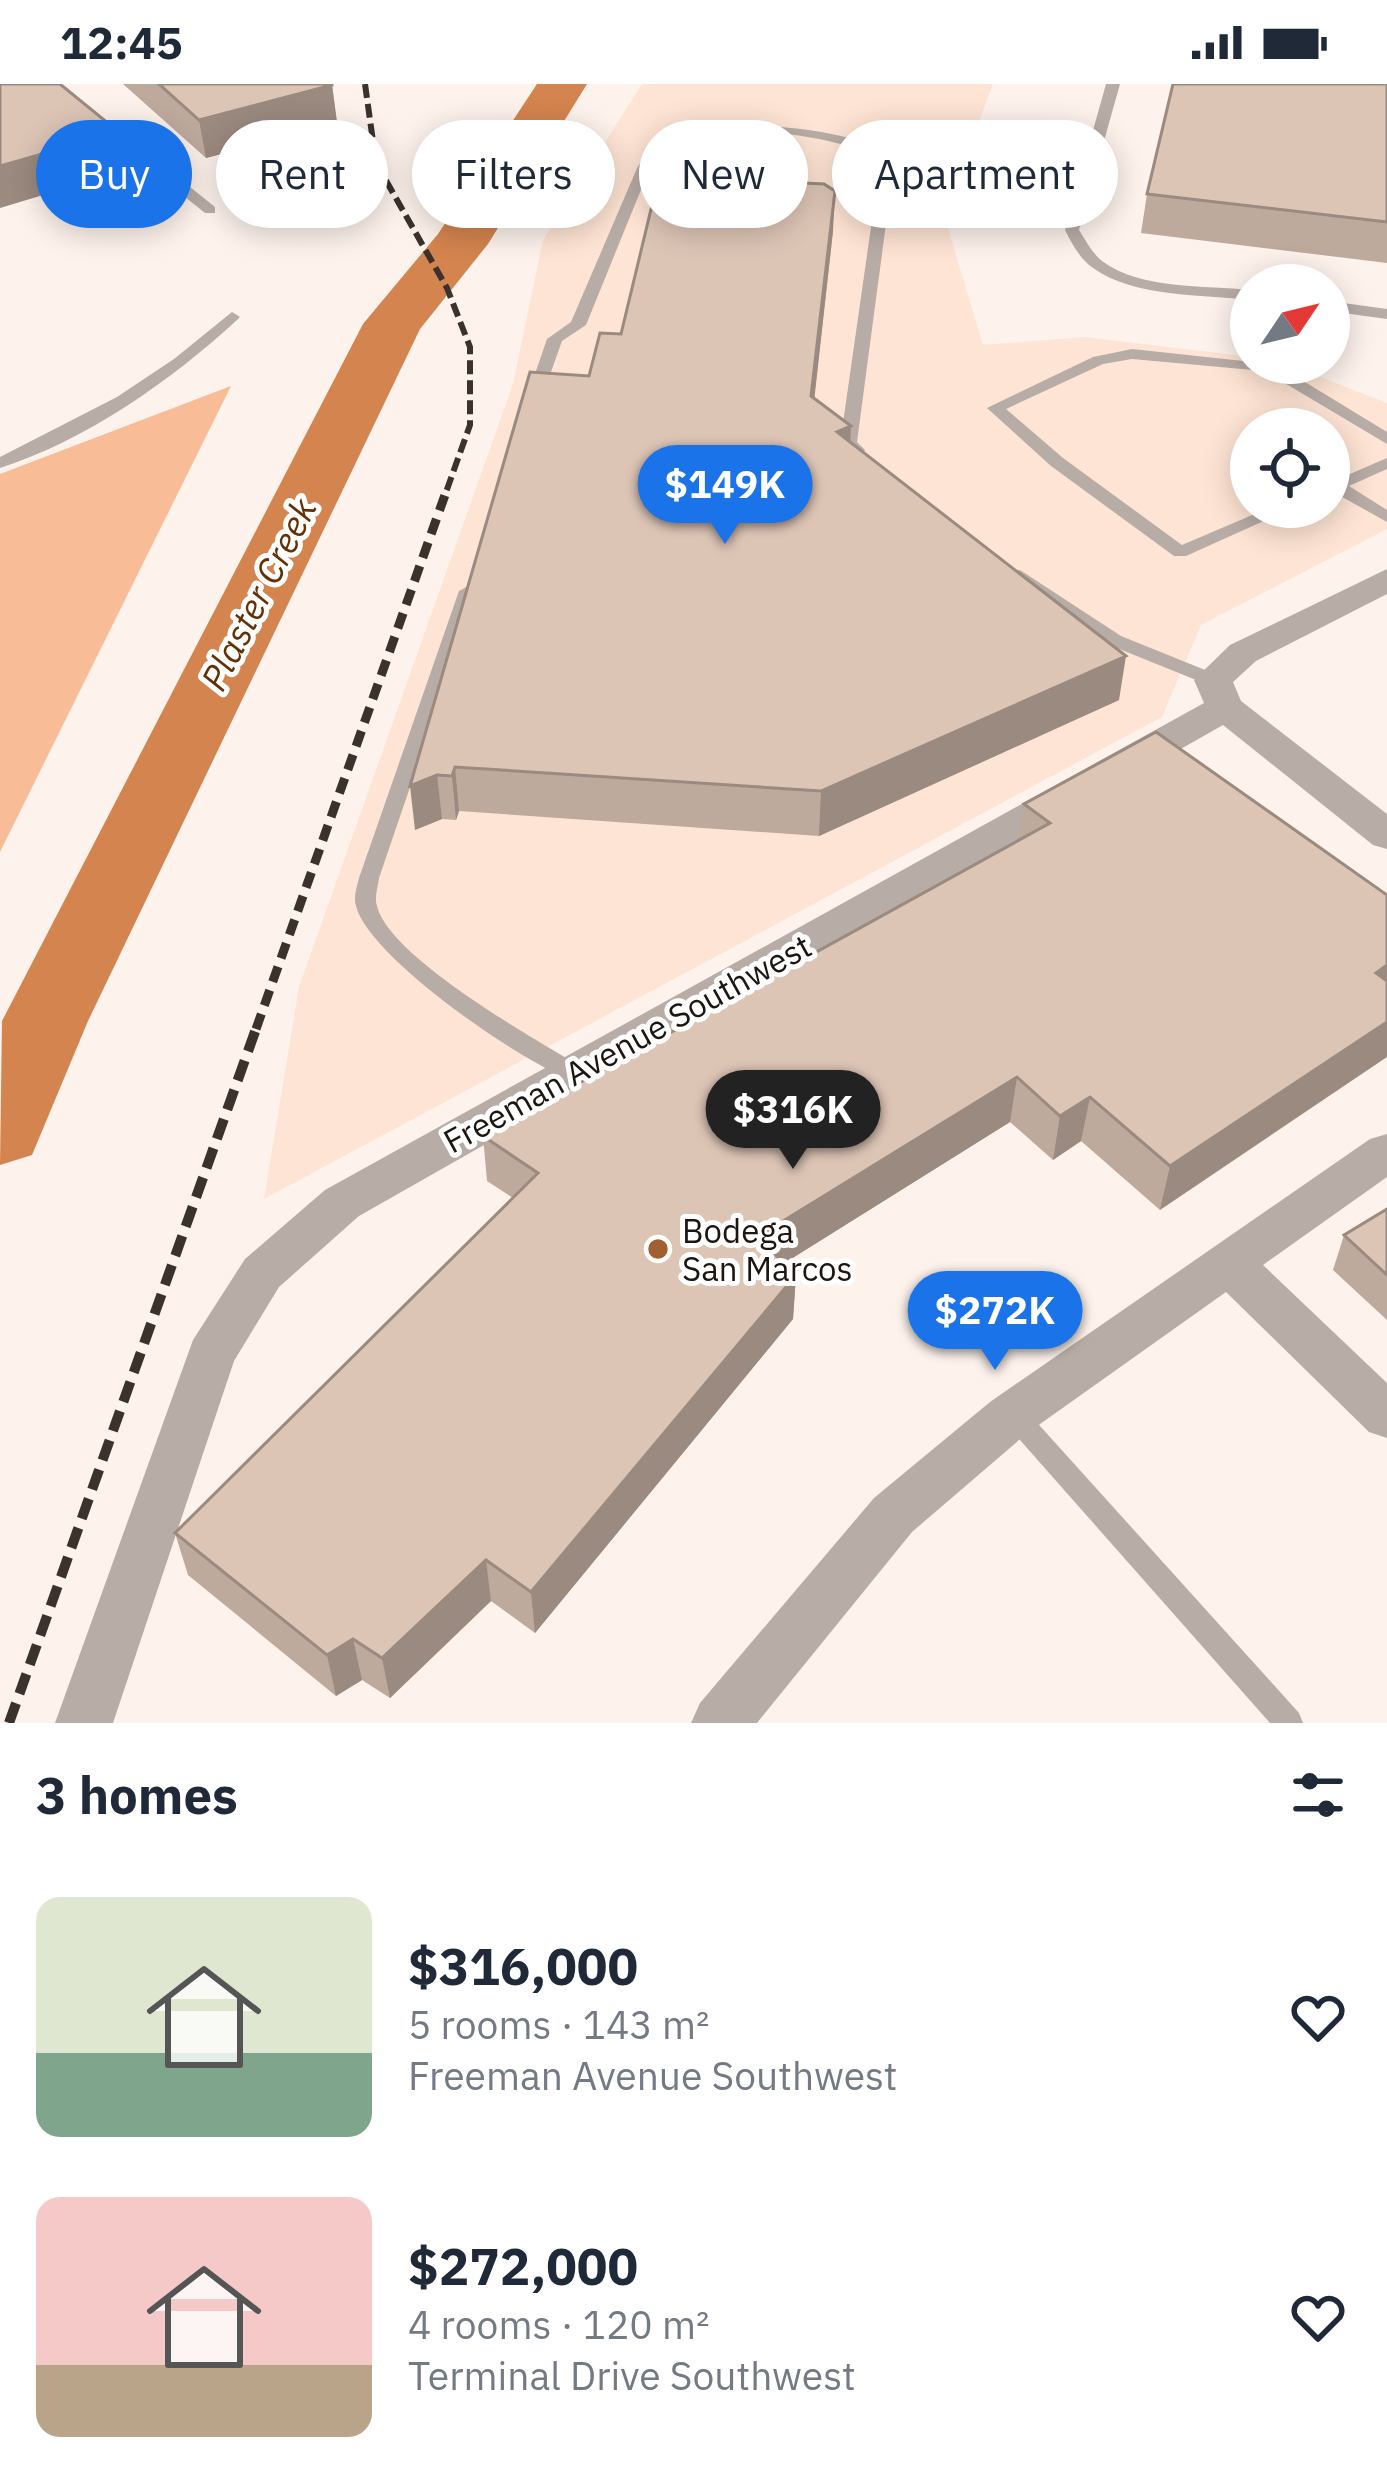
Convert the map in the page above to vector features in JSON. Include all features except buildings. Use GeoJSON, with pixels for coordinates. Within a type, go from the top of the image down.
{"type":"FeatureCollection","features":[{"type":"Feature","properties":{"kind":"street","name":"Freeman Avenue Southwest"},"geometry":{"type":"LineString","coordinates":[[84,1723],[212,1355],[262,1273],[342,1203],[1219,693],[1243,653],[1387,580]]}},
{"type":"Feature","properties":{"kind":"street"},"geometry":{"type":"LineString","coordinates":[[1219,693],[1387,835]]}},
{"type":"Feature","properties":{"kind":"street"},"geometry":{"type":"LineString","coordinates":[[720,1723],[806,1625],[892,1515],[1012,1414],[1387,1152]]}},
{"type":"Feature","properties":{"kind":"street"},"geometry":{"type":"LineString","coordinates":[[1229,1264],[1387,1416]]}},
{"type":"Feature","properties":{"kind":"lane"},"geometry":{"type":"LineString","coordinates":[[1113,84],[1072,230],[1084,252],[1100,267],[1124,278],[1230,292]]}},
{"type":"Feature","properties":{"kind":"lane"},"geometry":{"type":"LineString","coordinates":[[88,112],[210,210]]}},
{"type":"Feature","properties":{"kind":"lane"},"geometry":{"type":"LineString","coordinates":[[531,407],[554,339],[578,325],[643,169],[658,151],[692,134],[722,129],[832,137],[875,150],[886,171],[848,444],[867,458]]}},
{"type":"Feature","properties":{"kind":"lane"},"geometry":{"type":"LineString","coordinates":[[1350,309],[1387,314]]}},
{"type":"Feature","properties":{"kind":"lane"},"geometry":{"type":"LineString","coordinates":[[0,463],[70,432],[166,376],[232,317]]}},
{"type":"Feature","properties":{"kind":"lane"},"geometry":{"type":"LineString","coordinates":[[1235,528],[1180,551],[1057,462],[995,408],[1099,360],[1132,354],[1256,366],[1336,408]]}},
{"type":"Feature","properties":{"kind":"lane"},"geometry":{"type":"LineString","coordinates":[[1350,416],[1387,439]]}},
{"type":"Feature","properties":{"kind":"lane"},"geometry":{"type":"LineString","coordinates":[[1350,480],[1387,463]]}},
{"type":"Feature","properties":{"kind":"lane"},"geometry":{"type":"LineString","coordinates":[[1350,497],[1387,517]]}},
{"type":"Feature","properties":{"kind":"lane"},"geometry":{"type":"LineString","coordinates":[[477,564],[369,878],[365,905],[382,933],[426,979],[574,1072]]}},
{"type":"Feature","properties":{"kind":"lane"},"geometry":{"type":"LineString","coordinates":[[1010,567],[1114,640],[1219,693]]}},
{"type":"Feature","properties":{"kind":"lane"},"geometry":{"type":"LineString","coordinates":[[1012,1414],[1289,1723]]}},
{"type":"Feature","properties":{"kind":"shaded area"},"geometry":{"type":"Polygon","coordinates":[[[642,84],[993,84],[980,120],[832,120],[832,228],[948,228],[983,345],[1085,337],[1230,354],[1230,384],[1339,384],[1387,403],[1387,529],[1201,625],[1162,717],[264,1199],[299,987],[513,384],[543,240],[551,228],[615,228],[615,127],[642,84]]]}},
{"type":"Feature","properties":{"kind":"shaded area"},"geometry":{"type":"Polygon","coordinates":[[[231,386],[0,852],[0,474],[231,386]]]}},
{"type":"Feature","properties":{"kind":"waterway","name":"Plaster Creek"},"geometry":{"type":"LineString","coordinates":[[0,1131],[45,1021],[393,324],[460,244],[562,84]]}},
{"type":"Feature","properties":{"kind":"railway"},"geometry":{"type":"LineString","coordinates":[[365,84],[376,163],[447,288],[470,347],[470,425],[445,495]]}},
{"type":"Feature","properties":{"kind":"railway"},"geometry":{"type":"LineString","coordinates":[[256,1029],[446,492]]}},
{"type":"Feature","properties":{"kind":"railway"},"geometry":{"type":"LineString","coordinates":[[9,1723],[257,1026]]}},
{"type":"Feature","properties":{"kind":"place","name":"Bodega San Marcos"},"geometry":{"type":"Point","coordinates":[658,1249]}}]}
